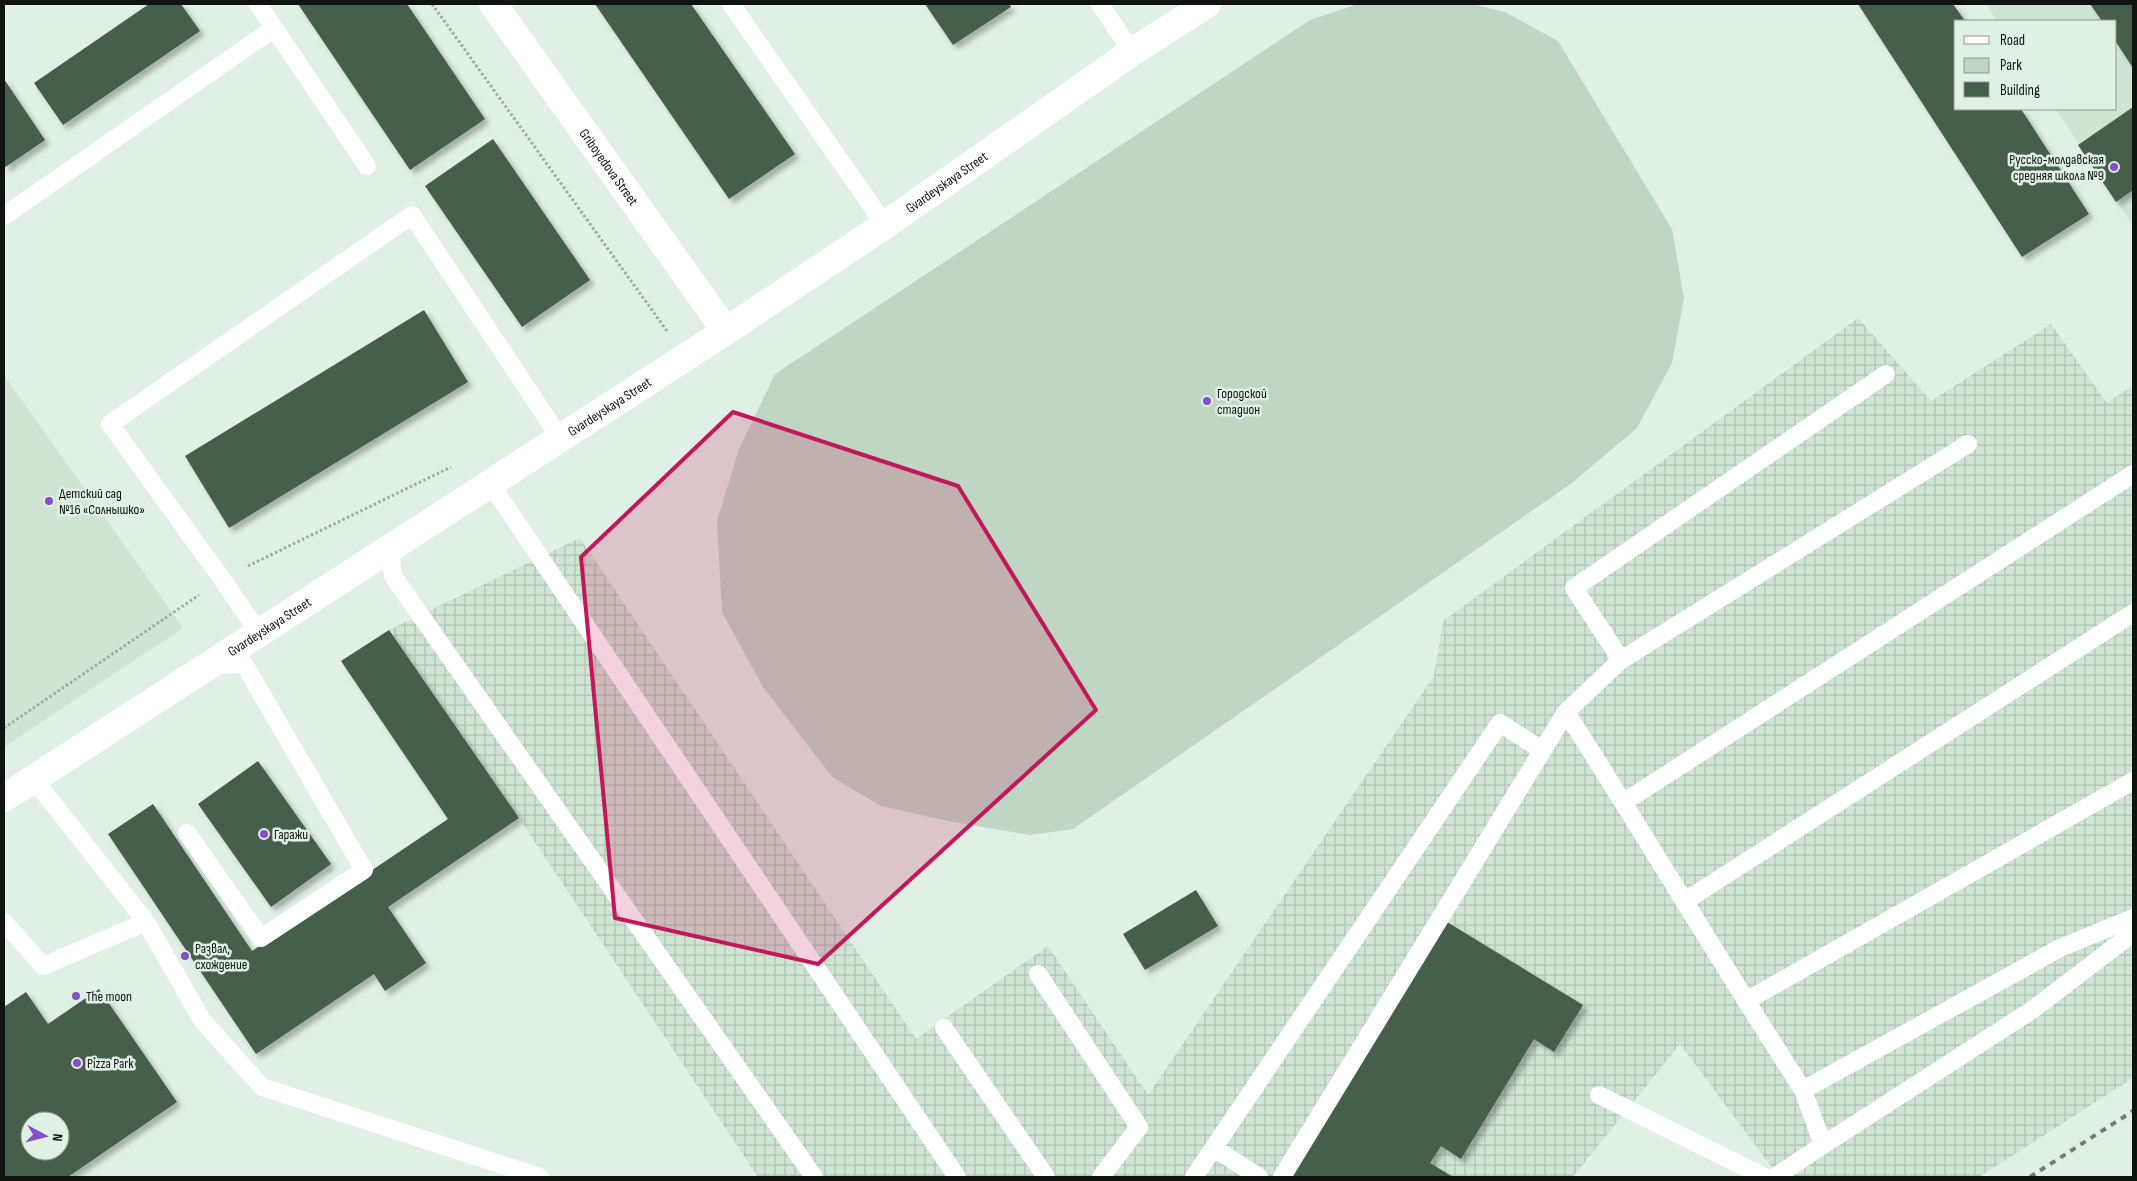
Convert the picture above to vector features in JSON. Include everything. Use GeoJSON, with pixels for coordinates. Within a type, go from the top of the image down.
{"type":"FeatureCollection","features":[{"type":"Feature","properties":{"kind":"street","name":"Griboyedova Street"},"geometry":{"type":"LineString","coordinates":[[494,4],[726,331]]}},
{"type":"Feature","properties":{"kind":"street","name":"Gvardeyskaya Street"},"geometry":{"type":"LineString","coordinates":[[4,798],[726,331],[885,226],[1132,52],[1207,4]]}},
{"type":"Feature","properties":{"kind":"lane"},"geometry":{"type":"LineString","coordinates":[[258,4],[273,29],[367,166]]}},
{"type":"Feature","properties":{"kind":"lane"},"geometry":{"type":"LineString","coordinates":[[731,4],[885,226]]}},
{"type":"Feature","properties":{"kind":"lane"},"geometry":{"type":"LineString","coordinates":[[1100,4],[1132,52]]}},
{"type":"Feature","properties":{"kind":"lane"},"geometry":{"type":"LineString","coordinates":[[4,216],[273,29]]}},
{"type":"Feature","properties":{"kind":"lane"},"geometry":{"type":"LineString","coordinates":[[258,633],[222,579],[110,424],[412,215],[560,438]]}},
{"type":"Feature","properties":{"kind":"lane"},"geometry":{"type":"LineString","coordinates":[[1621,660],[1574,588],[1886,374]]}},
{"type":"Feature","properties":{"kind":"lane"},"geometry":{"type":"LineString","coordinates":[[1282,1177],[1566,712],[1621,660],[1968,444]]}},
{"type":"Feature","properties":{"kind":"lane"},"geometry":{"type":"LineString","coordinates":[[1624,802],[2133,474]]}},
{"type":"Feature","properties":{"kind":"lane"},"geometry":{"type":"LineString","coordinates":[[490,483],[957,1177]]}},
{"type":"Feature","properties":{"kind":"lane"},"geometry":{"type":"LineString","coordinates":[[390,548],[393,576],[814,1177]]}},
{"type":"Feature","properties":{"kind":"lane"},"geometry":{"type":"LineString","coordinates":[[1686,901],[2133,613]]}},
{"type":"Feature","properties":{"kind":"lane"},"geometry":{"type":"LineString","coordinates":[[187,833],[260,938],[364,870],[244,664],[209,665]]}},
{"type":"Feature","properties":{"kind":"lane"},"geometry":{"type":"LineString","coordinates":[[1566,712],[1803,1090],[1823,1145]]}},
{"type":"Feature","properties":{"kind":"lane"},"geometry":{"type":"LineString","coordinates":[[1194,1177],[1500,723],[1542,750]]}},
{"type":"Feature","properties":{"kind":"lane"},"geometry":{"type":"LineString","coordinates":[[30,781],[43,791],[146,922],[202,1020],[262,1087],[540,1177]]}},
{"type":"Feature","properties":{"kind":"lane"},"geometry":{"type":"LineString","coordinates":[[1746,1001],[2133,781]]}},
{"type":"Feature","properties":{"kind":"lane"},"geometry":{"type":"LineString","coordinates":[[1803,1090],[2060,948],[2133,918]]}},
{"type":"Feature","properties":{"kind":"lane"},"geometry":{"type":"LineString","coordinates":[[4,922],[43,966],[146,922]]}},
{"type":"Feature","properties":{"kind":"lane"},"geometry":{"type":"LineString","coordinates":[[1775,1177],[2032,1010],[2133,933]]}},
{"type":"Feature","properties":{"kind":"lane"},"geometry":{"type":"LineString","coordinates":[[1038,974],[1139,1127],[1101,1177]]}},
{"type":"Feature","properties":{"kind":"lane"},"geometry":{"type":"LineString","coordinates":[[944,1028],[1046,1177]]}},
{"type":"Feature","properties":{"kind":"lane"},"geometry":{"type":"LineString","coordinates":[[1598,1095],[1765,1177]]}},
{"type":"Feature","properties":{"kind":"lane"},"geometry":{"type":"LineString","coordinates":[[1214,1148],[1259,1177]]}},
{"type":"Feature","properties":{"kind":"path"},"geometry":{"type":"LineString","coordinates":[[432,4],[671,337]]}},
{"type":"Feature","properties":{"kind":"path"},"geometry":{"type":"LineString","coordinates":[[4,728],[222,579],[460,462]]}},
{"type":"Feature","properties":{"kind":"highlighted area"},"geometry":{"type":"Polygon","coordinates":[[[733,412],[958,486],[1096,710],[818,964],[615,918],[581,557],[733,412]]]}},
{"type":"Feature","properties":{"kind":"shaded area","name":"Русско-молдавская средняя школа №9"},"geometry":{"type":"Polygon","coordinates":[[[1986,4],[2133,4],[2133,226],[2057,110],[2117,110],[2117,20],[1996,20],[1986,4]]]}},
{"type":"Feature","properties":{"kind":"shaded area"},"geometry":{"type":"Polygon","coordinates":[[[1858,318],[1931,401],[2051,324],[2107,403],[2133,385],[2133,1078],[1979,1177],[1779,1177],[1680,1044],[1573,1177],[758,1177],[519,818],[389,630],[580,538],[916,1039],[1048,946],[1148,1095],[1434,676],[1443,621],[1858,318]]]}},
{"type":"Feature","properties":{"kind":"shaded area","name":"Детский сад №16 «Солнышко»"},"geometry":{"type":"Polygon","coordinates":[[[4,375],[183,628],[4,747],[4,375]]]}},
{"type":"Feature","properties":{"kind":"green space","name":"Городской стадион"},"geometry":{"type":"Polygon","coordinates":[[[1358,4],[1472,4],[1505,12],[1558,41],[1672,229],[1684,298],[1672,363],[1637,428],[1572,483],[1073,829],[1030,835],[948,821],[881,806],[832,777],[763,687],[722,612],[717,521],[739,449],[775,374],[1310,20],[1358,4]]]}},
{"type":"Feature","properties":{"kind":"building"},"geometry":{"type":"Polygon","coordinates":[[[149,4],[181,4],[200,31],[63,125],[34,83],[149,4]]]}},
{"type":"Feature","properties":{"kind":"building"},"geometry":{"type":"Polygon","coordinates":[[[298,4],[407,4],[485,119],[410,170],[298,4]]]}},
{"type":"Feature","properties":{"kind":"building"},"geometry":{"type":"Polygon","coordinates":[[[595,4],[691,4],[795,154],[729,199],[595,4]]]}},
{"type":"Feature","properties":{"kind":"building"},"geometry":{"type":"Polygon","coordinates":[[[925,4],[1009,4],[1011,7],[953,45],[925,4]]]}},
{"type":"Feature","properties":{"kind":"building"},"geometry":{"type":"Polygon","coordinates":[[[1858,4],[1953,4],[1964,20],[1954,20],[1954,110],[2022,110],[2089,214],[2022,257],[1858,4]]]}},
{"type":"Feature","properties":{"kind":"building"},"geometry":{"type":"Polygon","coordinates":[[[2090,4],[2133,4],[2133,68],[2117,44],[2117,20],[2101,20],[2090,4]]]}},
{"type":"Feature","properties":{"kind":"building"},"geometry":{"type":"Polygon","coordinates":[[[4,79],[45,140],[4,168],[4,79]]]}},
{"type":"Feature","properties":{"kind":"building"},"geometry":{"type":"Polygon","coordinates":[[[2133,107],[2133,190],[2116,202],[2078,145],[2133,107]]]}},
{"type":"Feature","properties":{"kind":"building"},"geometry":{"type":"Polygon","coordinates":[[[493,139],[590,280],[522,327],[425,186],[493,139]]]}},
{"type":"Feature","properties":{"kind":"building"},"geometry":{"type":"Polygon","coordinates":[[[424,310],[468,382],[229,528],[185,456],[424,310]]]}},
{"type":"Feature","properties":{"kind":"building"},"geometry":{"type":"Polygon","coordinates":[[[389,630],[519,818],[388,907],[426,963],[385,991],[374,974],[256,1054],[108,834],[153,804],[252,951],[448,819],[341,661],[389,630]]]}},
{"type":"Feature","properties":{"kind":"building","name":"Гаражи"},"geometry":{"type":"Polygon","coordinates":[[[258,761],[331,864],[271,907],[198,804],[258,761]]]}},
{"type":"Feature","properties":{"kind":"building"},"geometry":{"type":"Polygon","coordinates":[[[1196,890],[1218,926],[1145,970],[1123,934],[1196,890]]]}},
{"type":"Feature","properties":{"kind":"building"},"geometry":{"type":"Polygon","coordinates":[[[1447,922],[1583,1005],[1554,1052],[1534,1039],[1461,1159],[1441,1146],[1430,1163],[1453,1177],[1291,1177],[1447,922]]]}},
{"type":"Feature","properties":{"kind":"building","name":"Pizza Park"},"geometry":{"type":"Polygon","coordinates":[[[99,989],[177,1102],[68,1177],[4,1177],[4,1007],[26,992],[48,1024],[99,989]]]}},
{"type":"Feature","properties":{"kind":"railway"},"geometry":{"type":"LineString","coordinates":[[2030,1177],[2133,1111]]}},
{"type":"Feature","properties":{"kind":"place","name":"Русско-молдавская средняя школа №9"},"geometry":{"type":"Point","coordinates":[2114,167]}},
{"type":"Feature","properties":{"kind":"place","name":"Городской стадион"},"geometry":{"type":"Point","coordinates":[1207,401]}},
{"type":"Feature","properties":{"kind":"place","name":"Детский сад №16 «Солнышко»"},"geometry":{"type":"Point","coordinates":[49,501]}},
{"type":"Feature","properties":{"kind":"place","name":"Гаражи"},"geometry":{"type":"Point","coordinates":[264,834]}},
{"type":"Feature","properties":{"kind":"place","name":"Развал, схождение"},"geometry":{"type":"Point","coordinates":[185,956]}},
{"type":"Feature","properties":{"kind":"place","name":"The moon"},"geometry":{"type":"Point","coordinates":[76,996]}},
{"type":"Feature","properties":{"kind":"place","name":"Pizza Park"},"geometry":{"type":"Point","coordinates":[77,1063]}}]}
